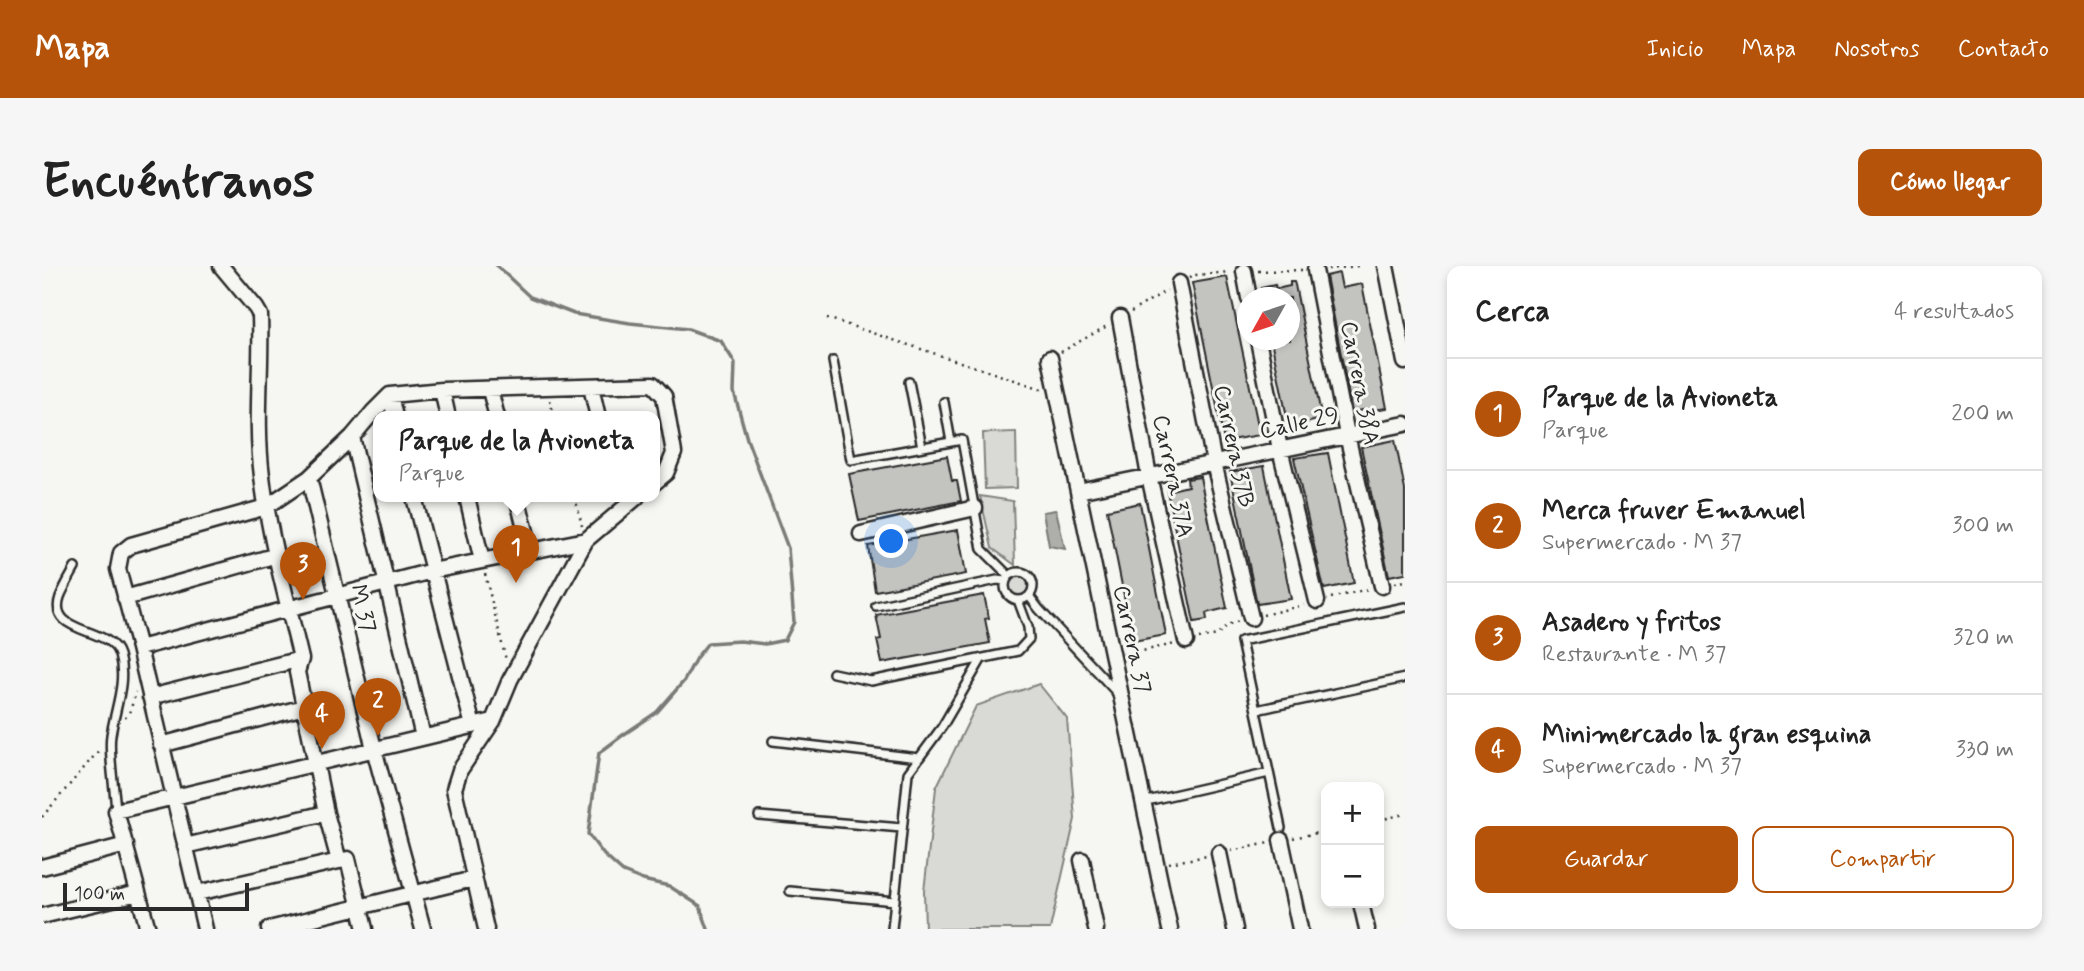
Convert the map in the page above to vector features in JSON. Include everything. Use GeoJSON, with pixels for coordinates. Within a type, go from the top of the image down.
{"type":"FeatureCollection","features":[{"type":"Feature","properties":{"kind":"street"},"geometry":{"type":"LineString","coordinates":[[221,266],[260,315],[258,420],[261,474],[301,659],[297,672],[304,708],[338,860]]}},
{"type":"Feature","properties":{"kind":"street"},"geometry":{"type":"LineString","coordinates":[[1386,266],[1398,291],[1405,357]]}},
{"type":"Feature","properties":{"kind":"street","name":"Carrera 38A"},"geometry":{"type":"LineString","coordinates":[[1315,270],[1347,435],[1382,586]]}},
{"type":"Feature","properties":{"kind":"street"},"geometry":{"type":"LineString","coordinates":[[1244,271],[1247,287]]}},
{"type":"Feature","properties":{"kind":"street","name":"Carrera 37B"},"geometry":{"type":"LineString","coordinates":[[1179,283],[1214,463],[1251,618]]}},
{"type":"Feature","properties":{"kind":"street","name":"Carrera 37A"},"geometry":{"type":"LineString","coordinates":[[1121,318],[1149,476],[1186,641]]}},
{"type":"Feature","properties":{"kind":"street"},"geometry":{"type":"LineString","coordinates":[[1260,350],[1280,449],[1317,601]]}},
{"type":"Feature","properties":{"kind":"street","name":"Carrera 37"},"geometry":{"type":"LineString","coordinates":[[1051,358],[1170,929]]}},
{"type":"Feature","properties":{"kind":"street"},"geometry":{"type":"LineString","coordinates":[[374,411],[390,395],[442,390],[653,384],[664,396],[674,453],[666,473],[660,478]]}},
{"type":"Feature","properties":{"kind":"street"},"geometry":{"type":"LineString","coordinates":[[591,387],[597,411]]}},
{"type":"Feature","properties":{"kind":"street"},"geometry":{"type":"LineString","coordinates":[[442,390],[447,411]]}},
{"type":"Feature","properties":{"kind":"street"},"geometry":{"type":"LineString","coordinates":[[490,390],[495,411]]}},
{"type":"Feature","properties":{"kind":"street"},"geometry":{"type":"LineString","coordinates":[[390,395],[394,411]]}},
{"type":"Feature","properties":{"kind":"street"},"geometry":{"type":"LineString","coordinates":[[205,929],[118,569],[121,553],[131,545],[266,507],[309,478],[352,437],[373,412]]}},
{"type":"Feature","properties":{"kind":"street","name":"Calle 29"},"geometry":{"type":"LineString","coordinates":[[1078,491],[1405,424]]}},
{"type":"Feature","properties":{"kind":"street"},"geometry":{"type":"LineString","coordinates":[[352,437],[423,737]]}},
{"type":"Feature","properties":{"kind":"street","name":"M 37"},"geometry":{"type":"LineString","coordinates":[[309,478],[374,749],[422,929]]}},
{"type":"Feature","properties":{"kind":"street"},"geometry":{"type":"LineString","coordinates":[[415,502],[473,726]]}},
{"type":"Feature","properties":{"kind":"street"},"geometry":{"type":"LineString","coordinates":[[468,502],[482,561]]}},
{"type":"Feature","properties":{"kind":"street"},"geometry":{"type":"LineString","coordinates":[[518,502],[531,551]]}},
{"type":"Feature","properties":{"kind":"street"},"geometry":{"type":"LineString","coordinates":[[486,929],[454,789],[460,770],[494,721],[510,680],[586,540],[619,504]]}},
{"type":"Feature","properties":{"kind":"street"},"geometry":{"type":"LineString","coordinates":[[861,534],[975,508]]}},
{"type":"Feature","properties":{"kind":"street"},"geometry":{"type":"LineString","coordinates":[[139,648],[432,571],[586,540]]}},
{"type":"Feature","properties":{"kind":"street"},"geometry":{"type":"LineString","coordinates":[[125,598],[277,555]]}},
{"type":"Feature","properties":{"kind":"street"},"geometry":{"type":"LineString","coordinates":[[150,697],[301,659]]}},
{"type":"Feature","properties":{"kind":"street"},"geometry":{"type":"LineString","coordinates":[[161,746],[304,708]]}},
{"type":"Feature","properties":{"kind":"street"},"geometry":{"type":"LineString","coordinates":[[148,929],[116,811],[494,721]]}},
{"type":"Feature","properties":{"kind":"street"},"geometry":{"type":"LineString","coordinates":[[185,846],[327,813]]}},
{"type":"Feature","properties":{"kind":"street"},"geometry":{"type":"LineString","coordinates":[[1281,834],[1300,929]]}},
{"type":"Feature","properties":{"kind":"street"},"geometry":{"type":"LineString","coordinates":[[42,867],[125,845]]}},
{"type":"Feature","properties":{"kind":"street"},"geometry":{"type":"LineString","coordinates":[[1219,853],[1235,929]]}},
{"type":"Feature","properties":{"kind":"street"},"geometry":{"type":"LineString","coordinates":[[197,893],[348,859],[365,929]]}},
{"type":"Feature","properties":{"kind":"street"},"geometry":{"type":"LineString","coordinates":[[1082,860],[1096,929]]}},
{"type":"Feature","properties":{"kind":"street"},"geometry":{"type":"LineString","coordinates":[[270,929],[473,879]]}},
{"type":"Feature","properties":{"kind":"street"},"geometry":{"type":"LineString","coordinates":[[42,916],[138,893]]}},
{"type":"Feature","properties":{"kind":"street"},"geometry":{"type":"LineString","coordinates":[[1362,908],[1367,929]]}},
{"type":"Feature","properties":{"kind":"lane"},"geometry":{"type":"LineString","coordinates":[[833,361],[851,460],[962,440],[982,549],[1008,578]]}},
{"type":"Feature","properties":{"kind":"lane"},"geometry":{"type":"LineString","coordinates":[[909,382],[922,447]]}},
{"type":"Feature","properties":{"kind":"lane"},"geometry":{"type":"LineString","coordinates":[[944,402],[951,442]]}},
{"type":"Feature","properties":{"kind":"lane"},"geometry":{"type":"LineString","coordinates":[[75,568],[59,599],[60,614],[70,626],[86,630],[113,643],[119,654],[120,701],[110,737],[116,811]]}},
{"type":"Feature","properties":{"kind":"lane"},"geometry":{"type":"LineString","coordinates":[[876,606],[1008,578],[1016,572],[1029,576],[1033,582],[1033,590],[1029,596],[1018,600],[1009,596],[1005,586],[1008,578]]}},
{"type":"Feature","properties":{"kind":"lane"},"geometry":{"type":"LineString","coordinates":[[1029,596],[1123,700]]}},
{"type":"Feature","properties":{"kind":"lane"},"geometry":{"type":"LineString","coordinates":[[833,673],[871,681],[1018,651],[1029,639],[1028,627],[1018,600]]}},
{"type":"Feature","properties":{"kind":"lane"},"geometry":{"type":"LineString","coordinates":[[1281,834],[1241,641],[1405,607]]}},
{"type":"Feature","properties":{"kind":"lane"},"geometry":{"type":"LineString","coordinates":[[892,929],[908,773],[942,727],[981,660]]}},
{"type":"Feature","properties":{"kind":"lane"},"geometry":{"type":"LineString","coordinates":[[1256,710],[1405,678]]}},
{"type":"Feature","properties":{"kind":"lane"},"geometry":{"type":"LineString","coordinates":[[772,741],[919,758]]}},
{"type":"Feature","properties":{"kind":"lane"},"geometry":{"type":"LineString","coordinates":[[1151,800],[1269,773]]}},
{"type":"Feature","properties":{"kind":"lane"},"geometry":{"type":"LineString","coordinates":[[759,816],[902,828]]}},
{"type":"Feature","properties":{"kind":"lane"},"geometry":{"type":"LineString","coordinates":[[789,891],[895,901]]}},
{"type":"Feature","properties":{"kind":"path"},"geometry":{"type":"LineString","coordinates":[[1051,358],[1196,275],[1359,266]]}},
{"type":"Feature","properties":{"kind":"path"},"geometry":{"type":"LineString","coordinates":[[827,318],[1058,394]]}},
{"type":"Feature","properties":{"kind":"path"},"geometry":{"type":"LineString","coordinates":[[546,387],[552,411]]}},
{"type":"Feature","properties":{"kind":"path"},"geometry":{"type":"LineString","coordinates":[[576,502],[586,540]]}},
{"type":"Feature","properties":{"kind":"path"},"geometry":{"type":"LineString","coordinates":[[482,561],[510,680]]}},
{"type":"Feature","properties":{"kind":"path"},"geometry":{"type":"LineString","coordinates":[[1384,819],[1405,814]]}},
{"type":"Feature","properties":{"kind":"path"},"geometry":{"type":"LineString","coordinates":[[1156,866],[1219,853],[1281,834],[1321,831]]}},
{"type":"Feature","properties":{"kind":"shaded area"},"geometry":{"type":"Polygon","coordinates":[[[1016,432],[1017,488],[985,489],[983,433],[1016,432]]]}},
{"type":"Feature","properties":{"kind":"shaded area"},"geometry":{"type":"Polygon","coordinates":[[[980,496],[1013,501],[1015,565],[992,548],[980,496]]]}},
{"type":"Feature","properties":{"kind":"shaded area"},"geometry":{"type":"Polygon","coordinates":[[[1056,510],[1065,549],[1049,546],[1043,512],[1056,510]]]}},
{"type":"Feature","properties":{"kind":"shaded area"},"geometry":{"type":"Polygon","coordinates":[[[1019,572],[1029,576],[1033,586],[1029,596],[1019,600],[1009,596],[1005,586],[1009,576],[1019,572]]]}},
{"type":"Feature","properties":{"kind":"shaded area"},"geometry":{"type":"Polygon","coordinates":[[[1039,684],[1067,719],[1075,819],[1050,929],[925,929],[924,891],[936,788],[976,706],[1039,684]]]}},
{"type":"Feature","properties":{"kind":"building"},"geometry":{"type":"Polygon","coordinates":[[[1339,273],[1342,288],[1362,284],[1387,408],[1352,412],[1326,276],[1339,273]]]}},
{"type":"Feature","properties":{"kind":"building"},"geometry":{"type":"Polygon","coordinates":[[[1227,277],[1237,325],[1237,350],[1242,350],[1260,435],[1224,441],[1192,283],[1227,277]]]}},
{"type":"Feature","properties":{"kind":"building"},"geometry":{"type":"Polygon","coordinates":[[[1300,310],[1322,419],[1289,427],[1273,350],[1300,350],[1300,310]]]}},
{"type":"Feature","properties":{"kind":"building"},"geometry":{"type":"Polygon","coordinates":[[[1395,440],[1405,490],[1405,573],[1389,576],[1361,447],[1395,440]]]}},
{"type":"Feature","properties":{"kind":"building"},"geometry":{"type":"Polygon","coordinates":[[[1328,453],[1354,583],[1324,589],[1294,458],[1328,453]]]}},
{"type":"Feature","properties":{"kind":"building"},"geometry":{"type":"Polygon","coordinates":[[[947,456],[952,481],[957,481],[961,501],[859,521],[849,474],[947,456]]]}},
{"type":"Feature","properties":{"kind":"building"},"geometry":{"type":"Polygon","coordinates":[[[1264,466],[1291,599],[1257,604],[1230,472],[1264,466]]]}},
{"type":"Feature","properties":{"kind":"building"},"geometry":{"type":"Polygon","coordinates":[[[1200,477],[1227,608],[1206,613],[1207,620],[1194,622],[1167,491],[1188,486],[1187,479],[1200,477]]]}},
{"type":"Feature","properties":{"kind":"building"},"geometry":{"type":"Polygon","coordinates":[[[1140,503],[1166,635],[1133,641],[1107,510],[1140,503]]]}},
{"type":"Feature","properties":{"kind":"building"},"geometry":{"type":"Polygon","coordinates":[[[958,530],[966,574],[875,591],[868,546],[958,530]]]}},
{"type":"Feature","properties":{"kind":"building"},"geometry":{"type":"Polygon","coordinates":[[[984,595],[989,618],[985,619],[990,643],[882,663],[877,640],[881,639],[876,615],[984,595]]]}},
{"type":"Feature","properties":{"kind":"waterway"},"geometry":{"type":"LineString","coordinates":[[497,266],[530,297],[574,314],[688,329],[721,341],[735,363],[734,392],[747,439],[788,548],[794,622],[785,640],[765,644],[740,641],[708,643],[696,658],[684,681],[657,712],[599,753],[588,834],[604,855],[623,872],[669,886],[700,906],[708,929]]}},
{"type":"Feature","properties":{"kind":"place","name":"Parque de la Avioneta"},"geometry":{"type":"Point","coordinates":[516,583]}},
{"type":"Feature","properties":{"kind":"place","name":"Asadero y fritos"},"geometry":{"type":"Point","coordinates":[303,600]}},
{"type":"Feature","properties":{"kind":"place","name":"Merca fruver Emanuel"},"geometry":{"type":"Point","coordinates":[378,736]}},
{"type":"Feature","properties":{"kind":"place","name":"Minimercado la gran esquina"},"geometry":{"type":"Point","coordinates":[322,749]}}]}
